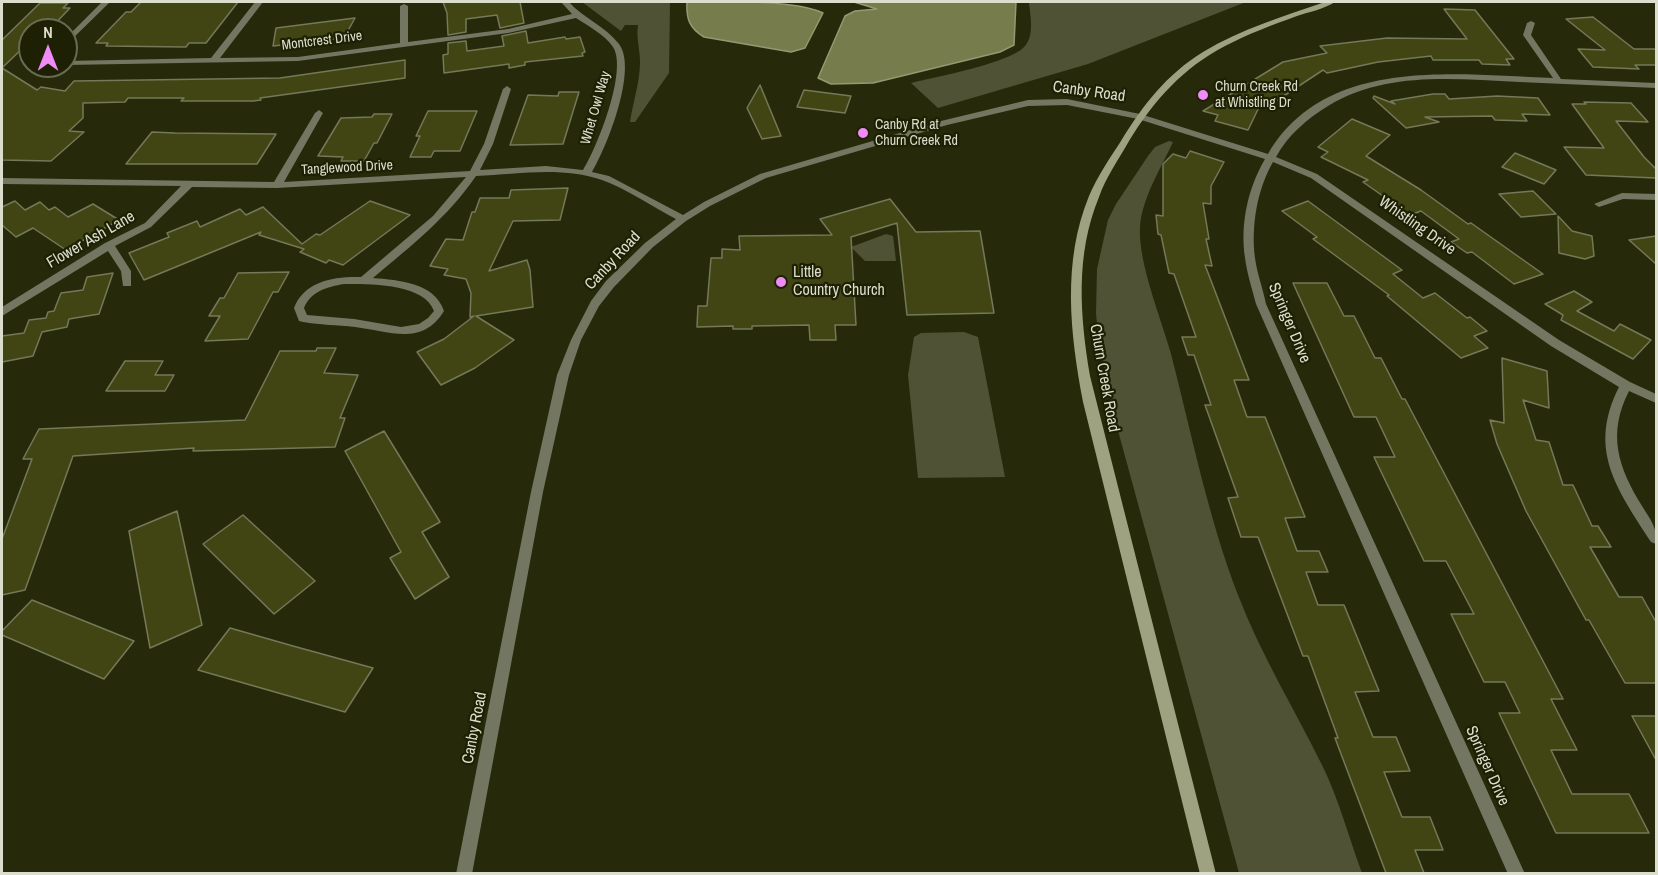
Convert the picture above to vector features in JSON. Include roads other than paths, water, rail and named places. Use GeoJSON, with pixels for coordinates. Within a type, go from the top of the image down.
{"type":"FeatureCollection","features":[{"type":"Feature","properties":{"kind":"main road","name":"Churn Creek Road"},"geometry":{"type":"LineString","coordinates":[[1208,873],[1089,402],[1079,350],[1076,267],[1086,219],[1099,186],[1149,103],[1172,79],[1208,52],[1254,29],[1331,2]]}},
{"type":"Feature","properties":{"kind":"street"},"geometry":{"type":"LineString","coordinates":[[78,31],[106,2]]}},
{"type":"Feature","properties":{"kind":"street"},"geometry":{"type":"LineString","coordinates":[[213,61],[259,2]]}},
{"type":"Feature","properties":{"kind":"street","name":"Whet Owl Way"},"geometry":{"type":"LineString","coordinates":[[565,2],[578,15],[615,43],[622,56],[604,139],[595,160],[586,172]]}},
{"type":"Feature","properties":{"kind":"street"},"geometry":{"type":"LineString","coordinates":[[404,6],[404,44]]}},
{"type":"Feature","properties":{"kind":"street","name":"Montcrest Drive"},"geometry":{"type":"LineString","coordinates":[[78,63],[298,59],[508,31],[578,15]]}},
{"type":"Feature","properties":{"kind":"street"},"geometry":{"type":"LineString","coordinates":[[1532,23],[1527,35],[1558,80]]}},
{"type":"Feature","properties":{"kind":"street","name":"Springer Drive"},"geometry":{"type":"LineString","coordinates":[[1517,873],[1257,292],[1249,248],[1250,204],[1269,157],[1294,124],[1341,93],[1365,84],[1410,76],[1558,80],[1656,86]]}},
{"type":"Feature","properties":{"kind":"street"},"geometry":{"type":"LineString","coordinates":[[364,280],[400,285],[429,293],[436,300],[439,311],[436,316],[425,326],[405,331],[303,318],[300,314],[300,302],[312,290],[333,282],[364,280],[440,215],[473,174],[507,89]]}},
{"type":"Feature","properties":{"kind":"street","name":"Canby Road"},"geometry":{"type":"LineString","coordinates":[[464,873],[562,375],[583,326],[610,284],[649,245],[683,219],[727,193],[778,170],[1028,103],[1079,104],[1140,117]]}},
{"type":"Feature","properties":{"kind":"street"},"geometry":{"type":"LineString","coordinates":[[277,185],[319,113]]}},
{"type":"Feature","properties":{"kind":"street","name":"Whistling Drive"},"geometry":{"type":"LineString","coordinates":[[1140,117],[1269,157],[1325,183],[1531,326],[1626,385],[1656,399]]}},
{"type":"Feature","properties":{"kind":"street","name":"Tanglewood Drive"},"geometry":{"type":"LineString","coordinates":[[2,180],[277,185],[546,169],[586,172],[606,178],[629,188],[683,219]]}},
{"type":"Feature","properties":{"kind":"street","name":"Flower Ash Lane"},"geometry":{"type":"LineString","coordinates":[[2,312],[109,245],[156,219],[188,185]]}},
{"type":"Feature","properties":{"kind":"street"},"geometry":{"type":"LineString","coordinates":[[1599,204],[1622,196],[1656,197]]}},
{"type":"Feature","properties":{"kind":"street"},"geometry":{"type":"LineString","coordinates":[[109,245],[126,271],[127,283]]}},
{"type":"Feature","properties":{"kind":"street"},"geometry":{"type":"LineString","coordinates":[[1626,385],[1612,418],[1610,442],[1624,486],[1656,538]]}},
{"type":"Feature","properties":{"kind":"place","name":"Churn Creek Rd at Whistling Dr"},"geometry":{"type":"Point","coordinates":[1203,95]}},
{"type":"Feature","properties":{"kind":"place","name":"Canby Rd at Churn Creek Rd"},"geometry":{"type":"Point","coordinates":[863,133]}},
{"type":"Feature","properties":{"kind":"place","name":"Little Country Church"},"geometry":{"type":"Point","coordinates":[781,282]}}]}
